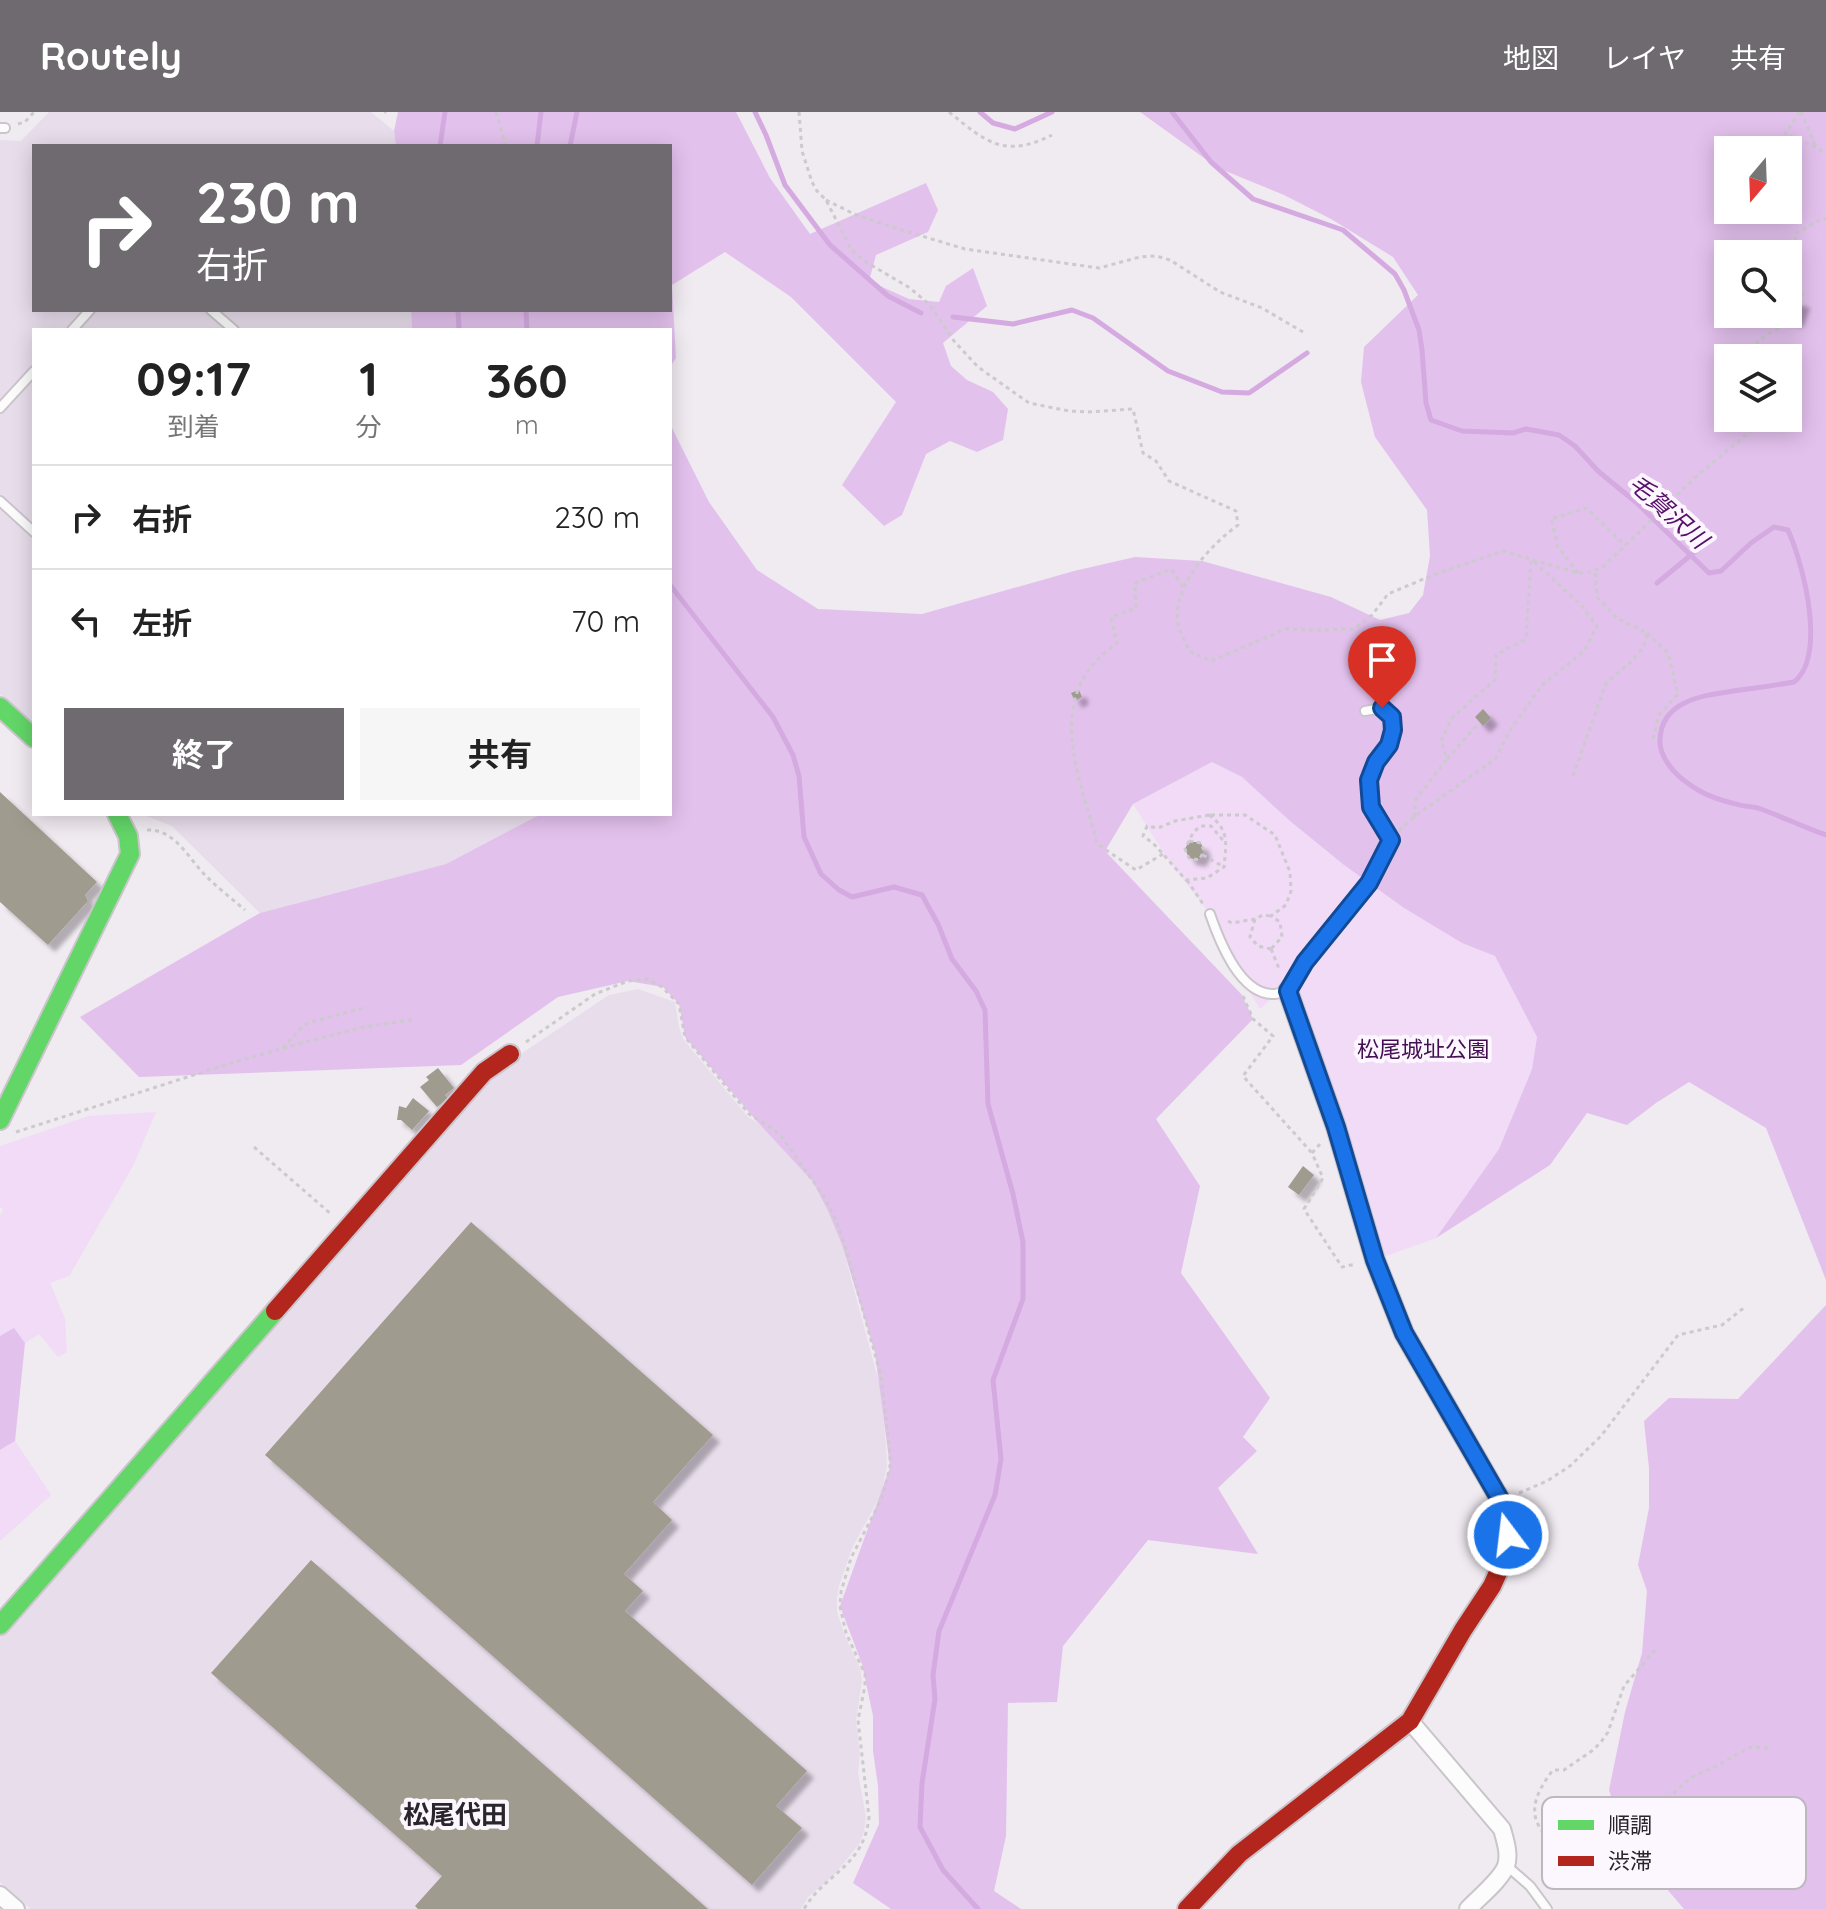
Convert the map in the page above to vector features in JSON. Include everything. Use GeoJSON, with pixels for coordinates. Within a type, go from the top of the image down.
{"type":"FeatureCollection","features":[{"type":"Feature","properties":{"kind":"street"},"geometry":{"type":"LineString","coordinates":[[0,707],[32,736]]}},
{"type":"Feature","properties":{"kind":"street"},"geometry":{"type":"LineString","coordinates":[[4,1126],[6,1094],[130,854],[128,836],[118,816]]}},
{"type":"Feature","properties":{"kind":"street"},"geometry":{"type":"LineString","coordinates":[[1187,1909],[1239,1854],[1410,1721],[1492,1586],[1505,1557],[1508,1535],[1501,1501],[1404,1333],[1375,1260],[1336,1127],[1288,991]]}},
{"type":"Feature","properties":{"kind":"street"},"geometry":{"type":"LineString","coordinates":[[0,1625],[484,1072],[510,1054]]}},
{"type":"Feature","properties":{"kind":"street"},"geometry":{"type":"LineString","coordinates":[[1410,1721],[1502,1829],[1507,1848],[1506,1865],[1501,1875],[1468,1909]]}},
{"type":"Feature","properties":{"kind":"street"},"geometry":{"type":"LineString","coordinates":[[0,1895],[16,1909]]}},
{"type":"Feature","properties":{"kind":"lane"},"geometry":{"type":"LineString","coordinates":[[74,328],[88,312]]}},
{"type":"Feature","properties":{"kind":"lane"},"geometry":{"type":"LineString","coordinates":[[213,312],[232,328]]}},
{"type":"Feature","properties":{"kind":"lane"},"geometry":{"type":"LineString","coordinates":[[0,408],[32,373]]}},
{"type":"Feature","properties":{"kind":"lane"},"geometry":{"type":"LineString","coordinates":[[0,501],[32,530]]}},
{"type":"Feature","properties":{"kind":"lane"},"geometry":{"type":"LineString","coordinates":[[1210,914],[1220,943],[1236,970],[1252,986],[1276,994],[1288,991],[1305,962],[1369,883],[1391,840],[1371,807],[1369,780],[1376,762],[1389,745],[1392,717],[1382,708],[1365,711]]}},
{"type":"Feature","properties":{"kind":"lane"},"geometry":{"type":"LineString","coordinates":[[1506,1865],[1530,1886],[1547,1909]]}},
{"type":"Feature","properties":{"kind":"path"},"geometry":{"type":"LineString","coordinates":[[2,128],[25,122],[34,112]]}},
{"type":"Feature","properties":{"kind":"path"},"geometry":{"type":"LineString","coordinates":[[496,112],[505,144]]}},
{"type":"Feature","properties":{"kind":"path"},"geometry":{"type":"LineString","coordinates":[[799,112],[802,151],[812,182],[826,200],[852,251],[910,288],[930,305],[954,341],[978,367],[1029,403],[1078,412],[1133,409],[1143,453],[1156,461],[1169,481],[1236,511],[1238,525],[1224,536],[1183,588],[1176,618],[1189,651],[1211,661],[1286,629],[1353,629],[1372,615],[1388,594],[1503,551],[1578,573],[1595,570],[1604,566],[1700,473],[1750,432]]}},
{"type":"Feature","properties":{"kind":"path"},"geometry":{"type":"LineString","coordinates":[[949,112],[987,140],[1009,147],[1037,142],[1052,135]]}},
{"type":"Feature","properties":{"kind":"path"},"geometry":{"type":"LineString","coordinates":[[1800,112],[1816,147]]}},
{"type":"Feature","properties":{"kind":"path"},"geometry":{"type":"LineString","coordinates":[[1800,112],[1785,134],[1826,154]]}},
{"type":"Feature","properties":{"kind":"path"},"geometry":{"type":"LineString","coordinates":[[826,200],[854,214],[965,249],[1099,268],[1156,256],[1170,260],[1220,292],[1287,320],[1303,332]]}},
{"type":"Feature","properties":{"kind":"path"},"geometry":{"type":"LineString","coordinates":[[1758,344],[1771,331],[1796,321],[1803,301],[1795,234],[1826,219]]}},
{"type":"Feature","properties":{"kind":"path"},"geometry":{"type":"LineString","coordinates":[[1578,573],[1558,547],[1551,519],[1586,508],[1622,542]]}},
{"type":"Feature","properties":{"kind":"path"},"geometry":{"type":"LineString","coordinates":[[1447,759],[1441,741],[1452,718],[1495,680],[1496,655],[1526,639],[1531,560]]}},
{"type":"Feature","properties":{"kind":"path"},"geometry":{"type":"LineString","coordinates":[[1391,840],[1414,817],[1495,759],[1511,729],[1542,685],[1584,651],[1597,626],[1581,605],[1531,560]]}},
{"type":"Feature","properties":{"kind":"path"},"geometry":{"type":"LineString","coordinates":[[1163,854],[1136,870],[1097,844],[1072,750],[1072,710],[1081,683],[1097,659],[1117,643],[1111,617],[1136,608],[1135,583],[1171,569],[1183,588]]}},
{"type":"Feature","properties":{"kind":"path"},"geometry":{"type":"LineString","coordinates":[[1595,570],[1597,597],[1617,618],[1647,633],[1668,653],[1678,694],[1659,715],[1653,739]]}},
{"type":"Feature","properties":{"kind":"path"},"geometry":{"type":"LineString","coordinates":[[1573,776],[1606,683],[1632,661],[1644,646],[1647,633]]}},
{"type":"Feature","properties":{"kind":"path"},"geometry":{"type":"LineString","coordinates":[[1414,817],[1416,799],[1479,723]]}},
{"type":"Feature","properties":{"kind":"path"},"geometry":{"type":"LineString","coordinates":[[1209,815],[1224,831],[1224,867]]}},
{"type":"Feature","properties":{"kind":"path"},"geometry":{"type":"LineString","coordinates":[[1224,867],[1207,878],[1186,880],[1143,836],[1147,826],[1158,828],[1175,821],[1209,815],[1245,815],[1275,835],[1290,872],[1291,891],[1286,905],[1271,916]]}},
{"type":"Feature","properties":{"kind":"path"},"geometry":{"type":"LineString","coordinates":[[1189,841],[1201,843],[1204,851],[1199,860],[1189,858],[1185,849],[1189,841],[1193,833],[1200,826],[1211,826],[1226,844]]}},
{"type":"Feature","properties":{"kind":"path"},"geometry":{"type":"LineString","coordinates":[[128,836],[150,829],[164,833],[177,842],[205,875],[245,910]]}},
{"type":"Feature","properties":{"kind":"path"},"geometry":{"type":"LineString","coordinates":[[1202,855],[1224,867]]}},
{"type":"Feature","properties":{"kind":"path"},"geometry":{"type":"LineString","coordinates":[[1263,915],[1280,922],[1282,937],[1271,949],[1258,946],[1250,937],[1255,919],[1263,915]]}},
{"type":"Feature","properties":{"kind":"path"},"geometry":{"type":"LineString","coordinates":[[1271,949],[1288,991]]}},
{"type":"Feature","properties":{"kind":"path"},"geometry":{"type":"LineString","coordinates":[[510,1054],[595,994],[628,981],[647,979],[662,987],[679,1004],[685,1037],[749,1114],[781,1136],[803,1165],[836,1220],[846,1249],[881,1376],[890,1454],[882,1498],[851,1558],[840,1606],[846,1633],[865,1674],[858,1720],[869,1817],[868,1829],[856,1853],[816,1892],[804,1909]]}},
{"type":"Feature","properties":{"kind":"path"},"geometry":{"type":"LineString","coordinates":[[1252,986],[1242,995],[1253,1019],[1273,1036],[1243,1076],[1312,1153],[1323,1178],[1304,1209],[1342,1267],[1375,1260]]}},
{"type":"Feature","properties":{"kind":"path"},"geometry":{"type":"LineString","coordinates":[[282,1049],[308,1023],[367,1007]]}},
{"type":"Feature","properties":{"kind":"path"},"geometry":{"type":"LineString","coordinates":[[4,1126],[18,1132],[214,1068],[364,1027],[416,1019]]}},
{"type":"Feature","properties":{"kind":"path"},"geometry":{"type":"LineString","coordinates":[[1312,1153],[1336,1127]]}},
{"type":"Feature","properties":{"kind":"path"},"geometry":{"type":"LineString","coordinates":[[254,1147],[347,1228]]}},
{"type":"Feature","properties":{"kind":"path"},"geometry":{"type":"LineString","coordinates":[[1501,1501],[1547,1481],[1570,1466],[1601,1436],[1678,1335],[1722,1325],[1745,1307]]}},
{"type":"Feature","properties":{"kind":"path"},"geometry":{"type":"LineString","coordinates":[[1542,1831],[1533,1810],[1540,1786],[1553,1770],[1564,1770],[1601,1742],[1608,1732],[1624,1686],[1655,1650]]}},
{"type":"Feature","properties":{"kind":"path"},"geometry":{"type":"LineString","coordinates":[[1669,1797],[1690,1778],[1751,1747],[1770,1748]]}},
{"type":"Feature","properties":{"kind":"shaded area"},"geometry":{"type":"Polygon","coordinates":[[[49,112],[371,112],[394,131],[396,144],[32,144],[32,312],[411,312],[412,328],[32,328],[32,722],[0,694],[0,140],[21,141],[49,112]]]}},
{"type":"Feature","properties":{"kind":"shaded area"},"geometry":{"type":"Polygon","coordinates":[[[398,112],[736,112],[770,178],[810,234],[926,183],[938,210],[928,232],[876,255],[869,281],[909,299],[939,302],[946,286],[973,268],[987,306],[943,343],[951,366],[967,380],[993,392],[1008,409],[1003,440],[977,452],[950,441],[926,454],[902,515],[884,526],[842,485],[896,402],[791,297],[725,252],[672,285],[672,144],[396,144],[394,131],[398,112]]]}},
{"type":"Feature","properties":{"kind":"shaded area"},"geometry":{"type":"Polygon","coordinates":[[[1140,112],[1826,112],[1826,1280],[1766,1128],[1689,1082],[1627,1125],[1587,1113],[1550,1165],[1436,1238],[1499,1149],[1532,1069],[1537,1037],[1495,956],[1462,943],[1404,908],[1344,865],[1242,777],[1212,762],[1133,804],[1105,851],[1242,995],[1253,1019],[1156,1119],[1200,1186],[1181,1273],[1270,1398],[1243,1437],[1257,1451],[1218,1488],[1258,1554],[1148,1540],[1063,1646],[1057,1702],[1008,1703],[1006,1836],[994,1891],[1021,1909],[891,1909],[853,1883],[879,1824],[878,1786],[873,1751],[873,1716],[862,1664],[840,1606],[890,1467],[875,1353],[842,1245],[813,1182],[685,1037],[679,1004],[663,987],[628,981],[558,997],[461,1065],[139,1077],[80,1017],[260,913],[446,864],[537,816],[672,816],[672,428],[709,502],[757,570],[818,609],[922,614],[1135,557],[1202,561],[1331,597],[1380,620],[1409,613],[1423,595],[1430,556],[1427,510],[1375,437],[1361,382],[1364,347],[1418,295],[1393,257],[1284,195],[1218,168],[1140,112]]]}},
{"type":"Feature","properties":{"kind":"shaded area"},"geometry":{"type":"Polygon","coordinates":[[[672,285],[676,358],[672,364],[672,328],[412,328],[411,312],[672,312],[672,285]]]}},
{"type":"Feature","properties":{"kind":"shaded area"},"geometry":{"type":"Polygon","coordinates":[[[146,816],[537,816],[446,864],[260,913],[172,826],[146,816]]]}},
{"type":"Feature","properties":{"kind":"shaded area"},"geometry":{"type":"Polygon","coordinates":[[[638,989],[675,1002],[683,1039],[748,1117],[779,1138],[813,1182],[842,1245],[880,1386],[887,1466],[882,1490],[852,1548],[837,1598],[837,1612],[860,1668],[862,1681],[856,1720],[860,1753],[858,1773],[866,1817],[859,1844],[834,1875],[808,1897],[801,1909],[31,1909],[0,1882],[0,1636],[488,1076],[609,995],[638,989]]]}},
{"type":"Feature","properties":{"kind":"shaded area"},"geometry":{"type":"Polygon","coordinates":[[[1826,1305],[1826,1909],[1684,1909],[1667,1889],[1806,1889],[1806,1797],[1611,1797],[1609,1790],[1625,1712],[1642,1653],[1647,1591],[1638,1565],[1649,1508],[1644,1421],[1669,1398],[1738,1399],[1826,1305]]]}},
{"type":"Feature","properties":{"kind":"shaded area"},"geometry":{"type":"Polygon","coordinates":[[[14,1328],[25,1343],[15,1441],[0,1450],[0,1336],[14,1328]]]}},
{"type":"Feature","properties":{"kind":"green space","name":"松尾城址公園"},"geometry":{"type":"Polygon","coordinates":[[[1212,762],[1242,777],[1344,865],[1404,908],[1462,943],[1495,956],[1537,1037],[1532,1069],[1499,1149],[1436,1238],[1375,1260],[1288,991],[1276,994],[1260,1009],[1236,970],[1210,914],[1167,858],[1133,804],[1212,762]]]}},
{"type":"Feature","properties":{"kind":"green space"},"geometry":{"type":"Polygon","coordinates":[[[156,1112],[133,1166],[69,1276],[50,1283],[65,1319],[67,1352],[58,1357],[39,1334],[25,1343],[14,1329],[0,1336],[0,1216],[3,1209],[0,1207],[0,1146],[89,1116],[156,1112]]]}},
{"type":"Feature","properties":{"kind":"green space"},"geometry":{"type":"Polygon","coordinates":[[[15,1441],[51,1495],[0,1541],[0,1450],[15,1441]]]}},
{"type":"Feature","properties":{"kind":"building"},"geometry":{"type":"Polygon","coordinates":[[[1079,690],[1082,697],[1075,701],[1071,693],[1079,690]]]}},
{"type":"Feature","properties":{"kind":"building"},"geometry":{"type":"Polygon","coordinates":[[[1483,709],[1491,718],[1483,726],[1475,717],[1483,709]]]}},
{"type":"Feature","properties":{"kind":"building"},"geometry":{"type":"Polygon","coordinates":[[[0,792],[97,882],[85,895],[88,901],[48,945],[0,902],[0,792]]]}},
{"type":"Feature","properties":{"kind":"building"},"geometry":{"type":"Polygon","coordinates":[[[1189,841],[1201,843],[1204,851],[1199,860],[1189,858],[1185,849],[1189,841]]]}},
{"type":"Feature","properties":{"kind":"building"},"geometry":{"type":"Polygon","coordinates":[[[438,1068],[454,1088],[437,1107],[420,1087],[429,1080],[426,1077],[438,1068]]]}},
{"type":"Feature","properties":{"kind":"building"},"geometry":{"type":"Polygon","coordinates":[[[413,1098],[429,1111],[412,1130],[397,1120],[399,1106],[406,1108],[413,1098]]]}},
{"type":"Feature","properties":{"kind":"building"},"geometry":{"type":"Polygon","coordinates":[[[1303,1166],[1314,1175],[1299,1195],[1288,1187],[1303,1166]]]}},
{"type":"Feature","properties":{"kind":"building"},"geometry":{"type":"Polygon","coordinates":[[[471,1222],[713,1435],[653,1502],[672,1520],[624,1574],[643,1591],[625,1611],[807,1771],[776,1806],[802,1828],[752,1885],[265,1455],[471,1222]]]}},
{"type":"Feature","properties":{"kind":"building"},"geometry":{"type":"Polygon","coordinates":[[[311,1560],[708,1909],[418,1909],[415,1906],[442,1876],[211,1673],[311,1560]]]}},
{"type":"Feature","properties":{"kind":"waterway"},"geometry":{"type":"LineString","coordinates":[[440,144],[445,112]]}},
{"type":"Feature","properties":{"kind":"waterway"},"geometry":{"type":"LineString","coordinates":[[537,144],[541,112]]}},
{"type":"Feature","properties":{"kind":"waterway"},"geometry":{"type":"LineString","coordinates":[[570,144],[577,112]]}},
{"type":"Feature","properties":{"kind":"waterway"},"geometry":{"type":"LineString","coordinates":[[755,112],[785,185],[830,245],[888,296],[921,313]]}},
{"type":"Feature","properties":{"kind":"waterway","name":"毛賀沢川"},"geometry":{"type":"LineString","coordinates":[[980,112],[993,123],[1015,129],[1052,112]]}},
{"type":"Feature","properties":{"kind":"waterway","name":"毛賀沢川"},"geometry":{"type":"LineString","coordinates":[[1172,112],[1211,162],[1253,199],[1343,230],[1395,274],[1419,330],[1426,403],[1431,420],[1462,431],[1513,433],[1526,429],[1559,435],[1575,446],[1709,573],[1721,571],[1774,527],[1788,530],[1801,567],[1809,611],[1811,633],[1804,670],[1794,682],[1688,701],[1668,715],[1662,726],[1660,746],[1673,771],[1700,791],[1726,802],[1758,808],[1826,835]]}},
{"type":"Feature","properties":{"kind":"waterway"},"geometry":{"type":"LineString","coordinates":[[953,317],[1013,324],[1072,310],[1093,318],[1168,371],[1222,392],[1249,393],[1307,353]]}},
{"type":"Feature","properties":{"kind":"waterway"},"geometry":{"type":"LineString","coordinates":[[458,312],[459,328]]}},
{"type":"Feature","properties":{"kind":"waterway"},"geometry":{"type":"LineString","coordinates":[[526,312],[527,328]]}},
{"type":"Feature","properties":{"kind":"waterway"},"geometry":{"type":"LineString","coordinates":[[1657,583],[1708,541]]}},
{"type":"Feature","properties":{"kind":"waterway"},"geometry":{"type":"LineString","coordinates":[[672,588],[773,717],[793,755],[799,776],[804,837],[821,874],[852,897],[894,887],[922,895],[952,959],[976,991],[985,1010],[988,1104],[1023,1242],[1023,1299],[993,1380],[1001,1459],[995,1495],[939,1631],[933,1675],[935,1699],[922,1783],[920,1827],[943,1870],[978,1909]]}},
{"type":"Feature","properties":{"kind":"traffic: fast"},"geometry":{"type":"LineString","coordinates":[[0,707],[32,736]]}},
{"type":"Feature","properties":{"kind":"traffic: fast"},"geometry":{"type":"LineString","coordinates":[[0,1120],[130,854],[128,836],[118,816]]}},
{"type":"Feature","properties":{"kind":"traffic: fast"},"geometry":{"type":"LineString","coordinates":[[1288,991],[1336,1127],[1375,1260],[1404,1333],[1502,1506]]}},
{"type":"Feature","properties":{"kind":"traffic: fast"},"geometry":{"type":"LineString","coordinates":[[0,1625],[275,1311]]}},
{"type":"Feature","properties":{"kind":"traffic: jam"},"geometry":{"type":"LineString","coordinates":[[275,1311],[484,1072],[510,1054]]}},
{"type":"Feature","properties":{"kind":"traffic: jam"},"geometry":{"type":"LineString","coordinates":[[1187,1909],[1239,1854],[1410,1721],[1492,1586],[1505,1557],[1508,1535],[1502,1506]]}},
{"type":"Feature","properties":{"kind":"district","name":"松尾代田"},"geometry":{"type":"Point","coordinates":[455,1814]}},
{"type":"Feature","properties":{"kind":"route"},"geometry":{"type":"LineString","coordinates":[[1382,708],[1392,717],[1393,730],[1389,745],[1376,762],[1369,780],[1371,807],[1391,840],[1369,883],[1305,962],[1288,991],[1336,1127],[1375,1260],[1404,1333],[1501,1501],[1508,1535]]}}]}
